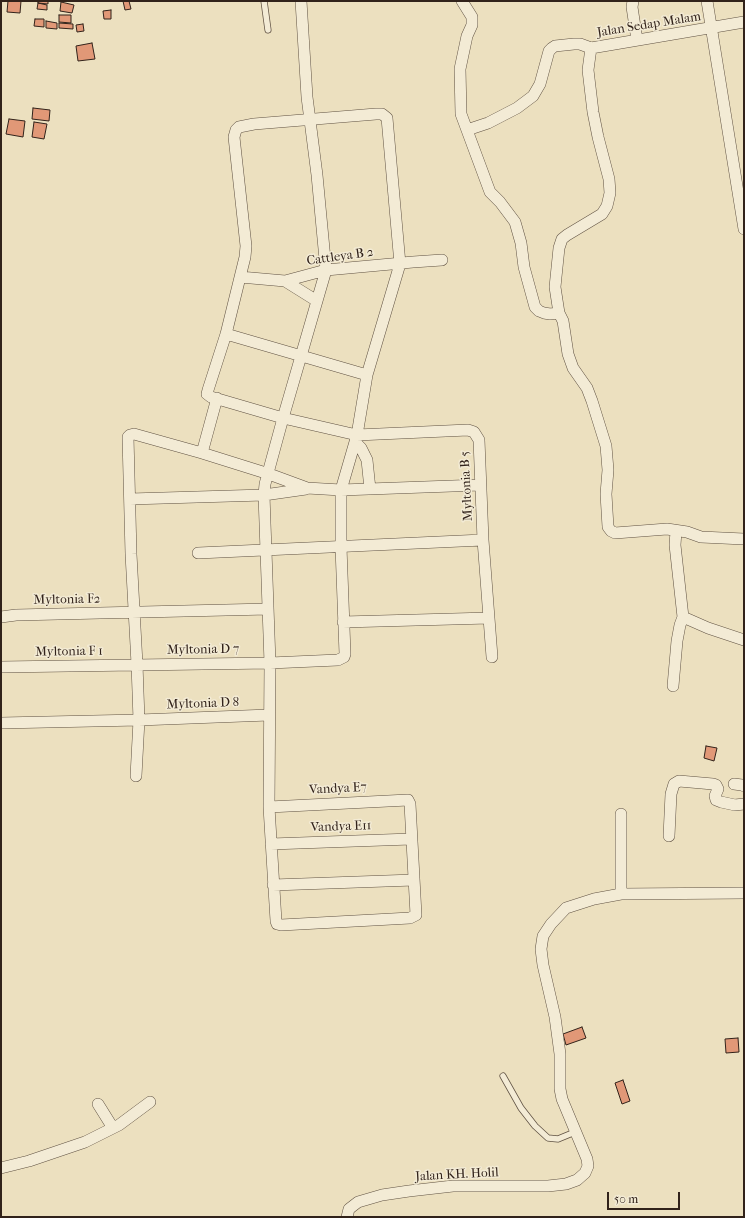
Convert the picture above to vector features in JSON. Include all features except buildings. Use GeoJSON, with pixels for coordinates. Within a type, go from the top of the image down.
{"type":"FeatureCollection","features":[{"type":"Feature","properties":{"kind":"street"},"geometry":{"type":"LineString","coordinates":[[301,1],[307,97],[317,175],[326,270],[282,418],[264,495],[270,663],[269,807],[276,921],[278,924],[282,925],[410,918],[416,915],[411,839]]}},
{"type":"Feature","properties":{"kind":"street"},"geometry":{"type":"LineString","coordinates":[[462,1],[472,17],[472,25],[460,69],[462,114],[490,192],[500,202],[515,222],[521,243],[524,267],[535,307],[544,313],[559,313]]}},
{"type":"Feature","properties":{"kind":"street"},"geometry":{"type":"LineString","coordinates":[[633,1],[632,7],[637,40]]}},
{"type":"Feature","properties":{"kind":"street"},"geometry":{"type":"LineString","coordinates":[[707,1],[740,176],[744,229]]}},
{"type":"Feature","properties":{"kind":"street","name":"Jalan Sedap Malam"},"geometry":{"type":"LineString","coordinates":[[591,48],[744,22]]}},
{"type":"Feature","properties":{"kind":"street"},"geometry":{"type":"LineString","coordinates":[[467,130],[488,123],[517,108],[533,96],[540,84],[549,51],[552,48],[556,46],[574,44],[580,44],[591,48],[588,70],[593,112],[609,178],[610,193],[607,206],[602,214],[562,239],[559,248],[556,287],[559,313],[563,321],[568,354],[572,368],[587,388],[606,446],[608,470],[606,494],[608,527],[615,533],[667,529],[687,532],[701,537],[744,538]]}},
{"type":"Feature","properties":{"kind":"street"},"geometry":{"type":"LineString","coordinates":[[370,489],[367,460],[356,438],[282,418],[211,397],[207,394],[226,334],[245,258],[246,246],[235,132],[239,127],[254,124],[376,114],[382,114],[387,118],[400,264],[367,375],[356,438],[341,490],[343,622],[489,618]]}},
{"type":"Feature","properties":{"kind":"street","name":"Cattleya B 2"},"geometry":{"type":"LineString","coordinates":[[240,277],[285,281],[326,270],[442,260]]}},
{"type":"Feature","properties":{"kind":"street","name":"Cattleya B 2"},"geometry":{"type":"LineString","coordinates":[[285,281],[317,301]]}},
{"type":"Feature","properties":{"kind":"street"},"geometry":{"type":"LineString","coordinates":[[226,334],[367,375]]}},
{"type":"Feature","properties":{"kind":"street"},"geometry":{"type":"LineString","coordinates":[[202,453],[217,398]]}},
{"type":"Feature","properties":{"kind":"street","name":"Myltonia B 5"},"geometry":{"type":"LineString","coordinates":[[356,438],[468,430],[477,435],[479,440],[483,540],[492,657]]}},
{"type":"Feature","properties":{"kind":"street"},"geometry":{"type":"LineString","coordinates":[[136,776],[139,720],[131,554],[128,438],[130,435],[134,434],[202,453],[269,474],[307,488]]}},
{"type":"Feature","properties":{"kind":"street"},"geometry":{"type":"LineString","coordinates":[[130,499],[264,495],[307,488],[341,490],[480,486]]}},
{"type":"Feature","properties":{"kind":"street"},"geometry":{"type":"LineString","coordinates":[[672,686],[677,641],[683,617],[675,545],[676,531]]}},
{"type":"Feature","properties":{"kind":"street"},"geometry":{"type":"LineString","coordinates":[[198,553],[483,540]]}},
{"type":"Feature","properties":{"kind":"street","name":"Myltonia F2"},"geometry":{"type":"LineString","coordinates":[[1,616],[268,609]]}},
{"type":"Feature","properties":{"kind":"street"},"geometry":{"type":"LineString","coordinates":[[683,617],[708,628],[744,640]]}},
{"type":"Feature","properties":{"kind":"street","name":"Myltonia D 7"},"geometry":{"type":"LineString","coordinates":[[137,664],[270,663],[338,660],[342,659],[345,654],[343,622]]}},
{"type":"Feature","properties":{"kind":"street","name":"Myltonia F 1"},"geometry":{"type":"LineString","coordinates":[[1,667],[137,664]]}},
{"type":"Feature","properties":{"kind":"street","name":"Myltonia D 8"},"geometry":{"type":"LineString","coordinates":[[1,723],[269,715]]}},
{"type":"Feature","properties":{"kind":"street"},"geometry":{"type":"LineString","coordinates":[[669,836],[671,794],[674,784],[679,781],[716,785],[718,789],[715,796],[716,800],[735,805],[744,804]]}},
{"type":"Feature","properties":{"kind":"street","name":"Vandya E7"},"geometry":{"type":"LineString","coordinates":[[269,807],[406,800],[409,801],[411,839]]}},
{"type":"Feature","properties":{"kind":"street"},"geometry":{"type":"LineString","coordinates":[[621,814],[621,894]]}},
{"type":"Feature","properties":{"kind":"street","name":"Vandya E11"},"geometry":{"type":"LineString","coordinates":[[271,844],[411,839]]}},
{"type":"Feature","properties":{"kind":"street"},"geometry":{"type":"LineString","coordinates":[[273,886],[414,880]]}},
{"type":"Feature","properties":{"kind":"street"},"geometry":{"type":"LineString","coordinates":[[575,1132],[562,1099],[560,1089],[560,1054],[555,1018],[543,965],[541,949],[543,936],[551,924],[566,908],[594,899],[621,894],[744,894]]}},
{"type":"Feature","properties":{"kind":"street"},"geometry":{"type":"LineString","coordinates":[[1,1168],[29,1161],[85,1142],[113,1128],[150,1102]]}},
{"type":"Feature","properties":{"kind":"street"},"geometry":{"type":"LineString","coordinates":[[98,1104],[113,1128]]}},
{"type":"Feature","properties":{"kind":"street","name":"Jalan KH. Holil"},"geometry":{"type":"LineString","coordinates":[[347,1217],[349,1209],[358,1202],[382,1195],[453,1186],[548,1186],[566,1184],[577,1180],[585,1174],[588,1166],[587,1159],[575,1132]]}},
{"type":"Feature","properties":{"kind":"lane"},"geometry":{"type":"LineString","coordinates":[[264,1],[268,30]]}},
{"type":"Feature","properties":{"kind":"lane"},"geometry":{"type":"LineString","coordinates":[[502,1076],[521,1108],[535,1126],[548,1138],[558,1139],[575,1132]]}}]}
